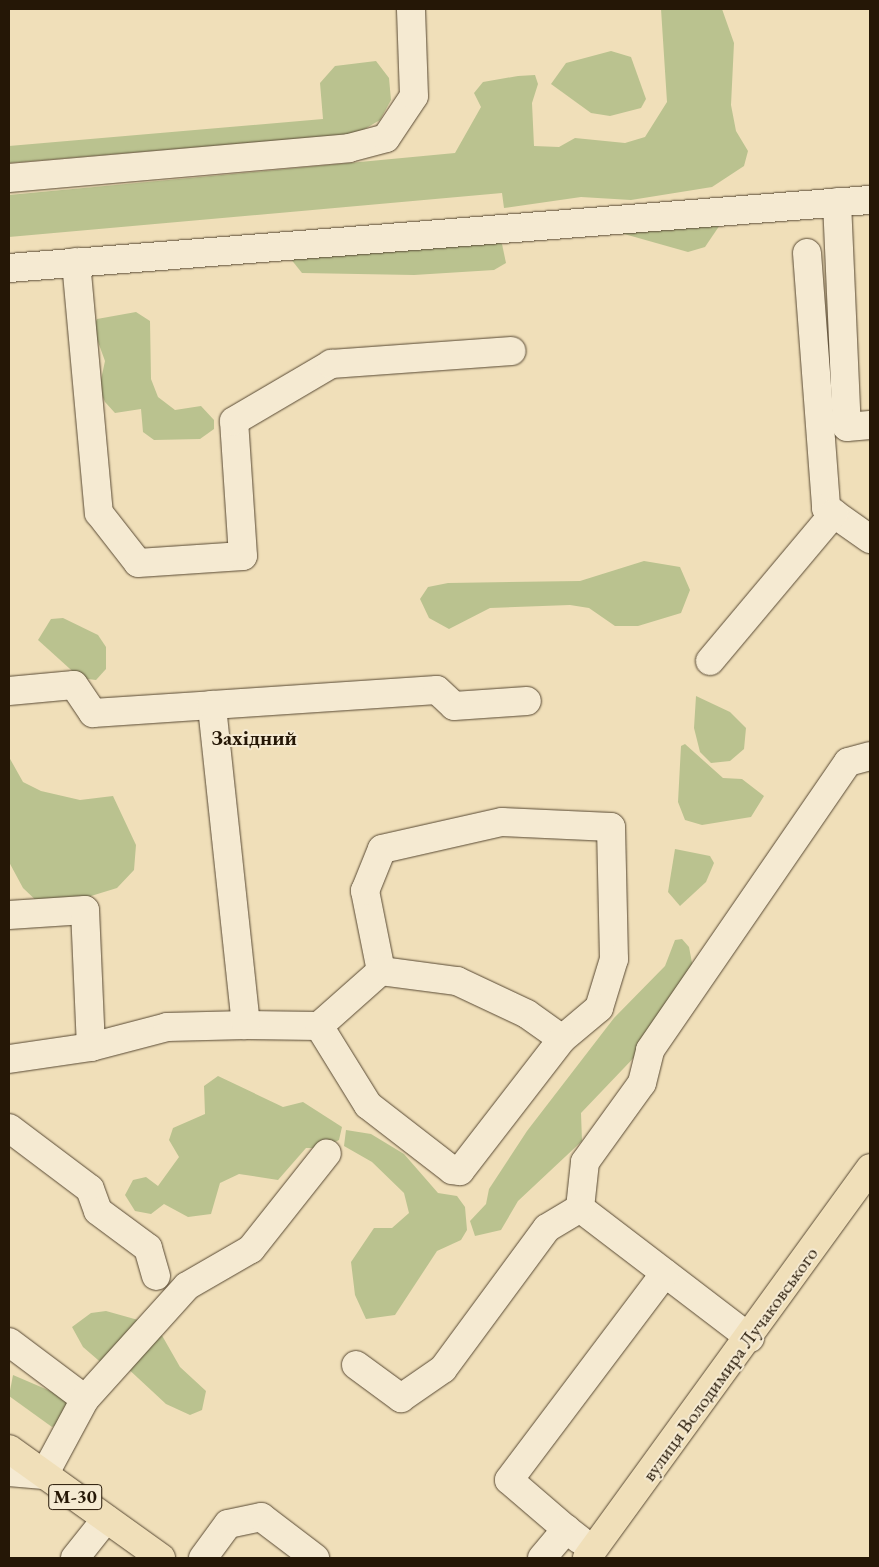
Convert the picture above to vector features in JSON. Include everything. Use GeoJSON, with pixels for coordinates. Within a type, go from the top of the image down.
{"type":"FeatureCollection","features":[{"type":"Feature","properties":{"kind":"main road","name":"вулиця Володимира Лучаковського"},"geometry":{"type":"LineString","coordinates":[[590,1554],[750,1338],[870,1168]]}},
{"type":"Feature","properties":{"kind":"main road","name":"М-30"},"geometry":{"type":"LineString","coordinates":[[9,1449],[161,1558]]}},
{"type":"Feature","properties":{"kind":"street"},"geometry":{"type":"LineString","coordinates":[[9,178],[349,148],[386,138],[414,96],[411,9]]}},
{"type":"Feature","properties":{"kind":"street"},"geometry":{"type":"LineString","coordinates":[[9,268],[870,200]]}},
{"type":"Feature","properties":{"kind":"street"},"geometry":{"type":"LineString","coordinates":[[837,202],[847,427],[870,425]]}},
{"type":"Feature","properties":{"kind":"street"},"geometry":{"type":"LineString","coordinates":[[807,252],[826,508],[870,538]]}},
{"type":"Feature","properties":{"kind":"street"},"geometry":{"type":"LineString","coordinates":[[76,262],[99,513],[138,563],[243,556],[234,421],[331,364],[512,351]]}},
{"type":"Feature","properties":{"kind":"street"},"geometry":{"type":"LineString","coordinates":[[710,661],[834,513]]}},
{"type":"Feature","properties":{"kind":"street"},"geometry":{"type":"LineString","coordinates":[[9,691],[74,685],[93,713],[437,690],[454,706],[527,701]]}},
{"type":"Feature","properties":{"kind":"street"},"geometry":{"type":"LineString","coordinates":[[212,705],[246,1025]]}},
{"type":"Feature","properties":{"kind":"street"},"geometry":{"type":"LineString","coordinates":[[580,1208],[586,1162],[642,1083],[650,1050],[848,762],[870,756]]}},
{"type":"Feature","properties":{"kind":"street"},"geometry":{"type":"LineString","coordinates":[[320,1026],[368,1105],[452,1170],[460,1171],[562,1039],[599,1008],[614,959],[611,827],[502,822],[382,849],[365,891],[381,971]]}},
{"type":"Feature","properties":{"kind":"street"},"geometry":{"type":"LineString","coordinates":[[9,915],[85,910],[91,1048]]}},
{"type":"Feature","properties":{"kind":"street"},"geometry":{"type":"LineString","coordinates":[[9,1059],[91,1048],[168,1027],[320,1026],[381,971],[456,981],[527,1014],[562,1039]]}},
{"type":"Feature","properties":{"kind":"street"},"geometry":{"type":"LineString","coordinates":[[9,1128],[90,1189],[98,1212],[148,1248],[156,1276]]}},
{"type":"Feature","properties":{"kind":"street"},"geometry":{"type":"LineString","coordinates":[[9,1472],[44,1475],[85,1399],[187,1286],[251,1249],[327,1153]]}},
{"type":"Feature","properties":{"kind":"street"},"geometry":{"type":"LineString","coordinates":[[580,1208],[750,1338]]}},
{"type":"Feature","properties":{"kind":"street"},"geometry":{"type":"LineString","coordinates":[[356,1366],[400,1398],[444,1369],[547,1228],[580,1208]]}},
{"type":"Feature","properties":{"kind":"street"},"geometry":{"type":"LineString","coordinates":[[590,1554],[566,1529],[509,1480],[665,1273]]}},
{"type":"Feature","properties":{"kind":"street"},"geometry":{"type":"LineString","coordinates":[[9,1342],[85,1399]]}},
{"type":"Feature","properties":{"kind":"street"},"geometry":{"type":"LineString","coordinates":[[203,1558],[228,1524],[261,1517],[315,1558]]}},
{"type":"Feature","properties":{"kind":"street"},"geometry":{"type":"LineString","coordinates":[[75,1558],[106,1519]]}},
{"type":"Feature","properties":{"kind":"street"},"geometry":{"type":"LineString","coordinates":[[542,1558],[566,1529]]}},
{"type":"Feature","properties":{"kind":"green space"},"geometry":{"type":"Polygon","coordinates":[[[661,9],[722,9],[734,43],[731,105],[736,131],[748,151],[744,166],[712,187],[631,200],[581,197],[504,208],[502,193],[9,237],[9,195],[455,153],[481,107],[474,93],[483,82],[518,76],[535,75],[538,84],[532,103],[534,146],[559,147],[575,138],[625,143],[645,137],[667,102],[661,9]]]}},
{"type":"Feature","properties":{"kind":"green space"},"geometry":{"type":"Polygon","coordinates":[[[611,51],[631,57],[646,99],[641,108],[610,116],[591,113],[551,84],[566,63],[611,51]]]}},
{"type":"Feature","properties":{"kind":"green space"},"geometry":{"type":"Polygon","coordinates":[[[376,61],[389,78],[391,100],[380,120],[356,134],[9,163],[9,146],[323,119],[320,83],[335,66],[376,61]]]}},
{"type":"Feature","properties":{"kind":"green space"},"geometry":{"type":"Polygon","coordinates":[[[702,199],[724,202],[726,216],[705,247],[688,252],[610,230],[702,199]]]}},
{"type":"Feature","properties":{"kind":"green space"},"geometry":{"type":"Polygon","coordinates":[[[482,231],[502,244],[506,263],[494,270],[414,275],[302,273],[290,258],[482,231]]]}},
{"type":"Feature","properties":{"kind":"green space"},"geometry":{"type":"Polygon","coordinates":[[[136,312],[150,321],[151,379],[158,397],[175,410],[201,406],[214,420],[214,429],[200,439],[154,440],[143,432],[141,409],[115,413],[105,402],[99,389],[105,361],[93,328],[97,319],[136,312]]]}},
{"type":"Feature","properties":{"kind":"green space"},"geometry":{"type":"Polygon","coordinates":[[[644,561],[680,567],[690,590],[681,613],[638,626],[615,626],[589,608],[570,605],[490,608],[449,629],[429,618],[420,599],[428,587],[448,583],[580,581],[644,561]]]}},
{"type":"Feature","properties":{"kind":"green space"},"geometry":{"type":"Polygon","coordinates":[[[63,618],[98,635],[106,647],[106,669],[96,680],[80,678],[38,640],[51,619],[63,618]]]}},
{"type":"Feature","properties":{"kind":"green space"},"geometry":{"type":"Polygon","coordinates":[[[696,696],[730,712],[746,728],[744,749],[730,761],[711,763],[700,752],[694,728],[696,696]]]}},
{"type":"Feature","properties":{"kind":"green space"},"geometry":{"type":"Polygon","coordinates":[[[685,744],[723,778],[742,779],[764,796],[751,817],[702,825],[685,820],[678,802],[681,746],[685,744]]]}},
{"type":"Feature","properties":{"kind":"green space"},"geometry":{"type":"Polygon","coordinates":[[[9,757],[23,782],[41,791],[80,800],[113,796],[136,845],[134,870],[117,888],[91,896],[68,914],[43,907],[23,888],[9,862],[9,757]]]}},
{"type":"Feature","properties":{"kind":"green space"},"geometry":{"type":"Polygon","coordinates":[[[675,849],[710,856],[714,863],[706,882],[680,906],[668,892],[675,849]]]}},
{"type":"Feature","properties":{"kind":"green space"},"geometry":{"type":"Polygon","coordinates":[[[682,939],[689,947],[693,968],[644,1047],[581,1113],[582,1141],[518,1201],[501,1230],[475,1236],[470,1221],[486,1204],[489,1189],[527,1131],[614,1018],[665,966],[675,940],[682,939]]]}},
{"type":"Feature","properties":{"kind":"green space"},"geometry":{"type":"Polygon","coordinates":[[[218,1076],[283,1107],[303,1102],[342,1127],[339,1140],[323,1148],[306,1148],[278,1180],[239,1174],[220,1183],[211,1214],[188,1217],[164,1204],[151,1214],[135,1211],[125,1195],[133,1180],[146,1177],[158,1186],[179,1157],[169,1140],[173,1128],[205,1114],[204,1086],[218,1076]]]}},
{"type":"Feature","properties":{"kind":"green space"},"geometry":{"type":"Polygon","coordinates":[[[346,1130],[371,1134],[404,1154],[438,1193],[457,1196],[465,1207],[467,1230],[461,1240],[437,1251],[395,1315],[366,1319],[355,1295],[351,1262],[374,1228],[392,1228],[409,1213],[404,1193],[372,1162],[344,1146],[346,1130]]]}},
{"type":"Feature","properties":{"kind":"green space"},"geometry":{"type":"Polygon","coordinates":[[[106,1311],[156,1325],[180,1367],[206,1391],[202,1410],[190,1415],[166,1404],[124,1365],[105,1366],[83,1347],[72,1327],[91,1313],[106,1311]]]}},
{"type":"Feature","properties":{"kind":"green space"},"geometry":{"type":"Polygon","coordinates":[[[13,1375],[62,1396],[69,1405],[68,1417],[52,1427],[9,1396],[13,1375]]]}},
{"type":"Feature","properties":{"kind":"district","name":"Західний"},"geometry":{"type":"Point","coordinates":[254,738]}}]}
